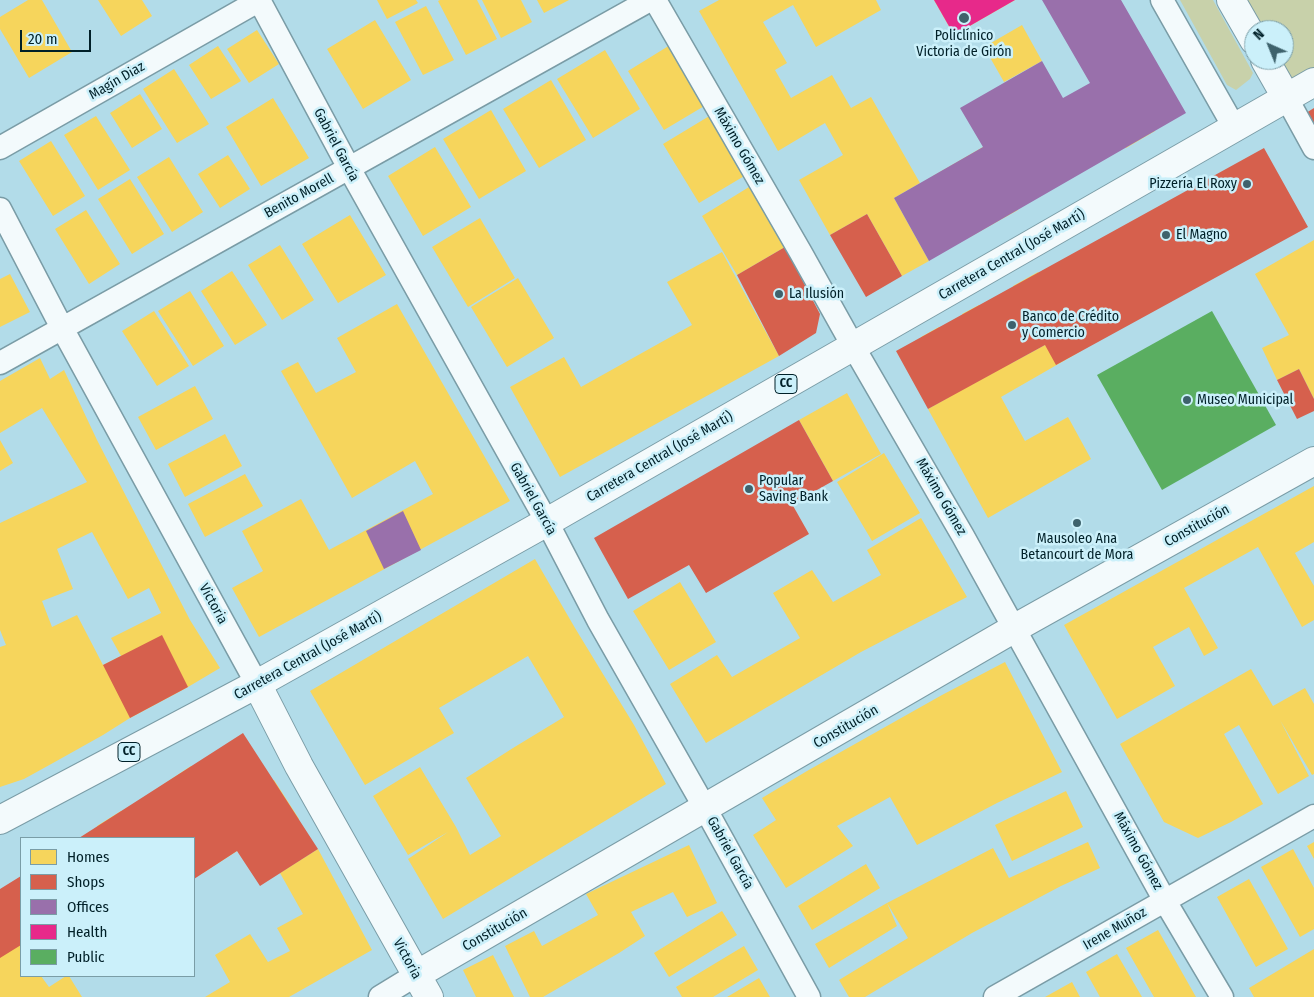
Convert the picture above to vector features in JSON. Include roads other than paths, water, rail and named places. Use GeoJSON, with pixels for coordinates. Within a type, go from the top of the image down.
{"type":"FeatureCollection","features":[{"type":"Feature","properties":{"kind":"main road"},"geometry":{"type":"LineString","coordinates":[[1231,0],[1244,23]]}},
{"type":"Feature","properties":{"kind":"main road"},"geometry":{"type":"LineString","coordinates":[[1271,70],[1286,97]]}},
{"type":"Feature","properties":{"kind":"main road","name":"Carretera Central (José Martí)"},"geometry":{"type":"LineString","coordinates":[[0,820],[257,684],[547,522],[1314,82]]}},
{"type":"Feature","properties":{"kind":"main road","name":"Constitución"},"geometry":{"type":"LineString","coordinates":[[422,986],[705,808],[1015,628],[1314,461]]}},
{"type":"Feature","properties":{"kind":"main road","name":"Victoria"},"geometry":{"type":"LineString","coordinates":[[257,684],[298,766],[422,986]]}},
{"type":"Feature","properties":{"kind":"street","name":"Gabriel García"},"geometry":{"type":"LineString","coordinates":[[259,0],[349,168],[547,522],[598,620],[705,808],[809,997]]}},
{"type":"Feature","properties":{"kind":"street","name":"Magín Diaz"},"geometry":{"type":"LineString","coordinates":[[0,148],[259,0]]}},
{"type":"Feature","properties":{"kind":"street","name":"Benito Morell"},"geometry":{"type":"LineString","coordinates":[[0,363],[650,0]]}},
{"type":"Feature","properties":{"kind":"street","name":"Máximo Gómez"},"geometry":{"type":"LineString","coordinates":[[655,0],[802,253],[853,346],[1015,628],[1165,901],[1222,997]]}},
{"type":"Feature","properties":{"kind":"street"},"geometry":{"type":"LineString","coordinates":[[1162,0],[1234,128]]}},
{"type":"Feature","properties":{"kind":"street"},"geometry":{"type":"LineString","coordinates":[[1286,97],[1314,148]]}},
{"type":"Feature","properties":{"kind":"street","name":"Victoria"},"geometry":{"type":"LineString","coordinates":[[0,209],[62,328],[257,684]]}},
{"type":"Feature","properties":{"kind":"street","name":"Irene Muñoz"},"geometry":{"type":"LineString","coordinates":[[995,997],[1314,816]]}},
{"type":"Feature","properties":{"kind":"street","name":"Constitución"},"geometry":{"type":"LineString","coordinates":[[380,997],[422,986]]}},
{"type":"Feature","properties":{"kind":"place","name":"Policlínico Victoria de Girón"},"geometry":{"type":"Point","coordinates":[964,18]}},
{"type":"Feature","properties":{"kind":"place","name":"Pizzería El Roxy"},"geometry":{"type":"Point","coordinates":[1247,184]}},
{"type":"Feature","properties":{"kind":"place","name":"El Magno"},"geometry":{"type":"Point","coordinates":[1166,235]}},
{"type":"Feature","properties":{"kind":"place","name":"La Ilusión"},"geometry":{"type":"Point","coordinates":[779,294]}},
{"type":"Feature","properties":{"kind":"place","name":"Banco de Crédito y Comercio"},"geometry":{"type":"Point","coordinates":[1012,325]}},
{"type":"Feature","properties":{"kind":"place","name":"Museo Municipal"},"geometry":{"type":"Point","coordinates":[1187,400]}},
{"type":"Feature","properties":{"kind":"place","name":"Popular Saving Bank"},"geometry":{"type":"Point","coordinates":[749,489]}},
{"type":"Feature","properties":{"kind":"place","name":"Mausoleo Ana Betancourt de Mora"},"geometry":{"type":"Point","coordinates":[1077,523]}}]}
